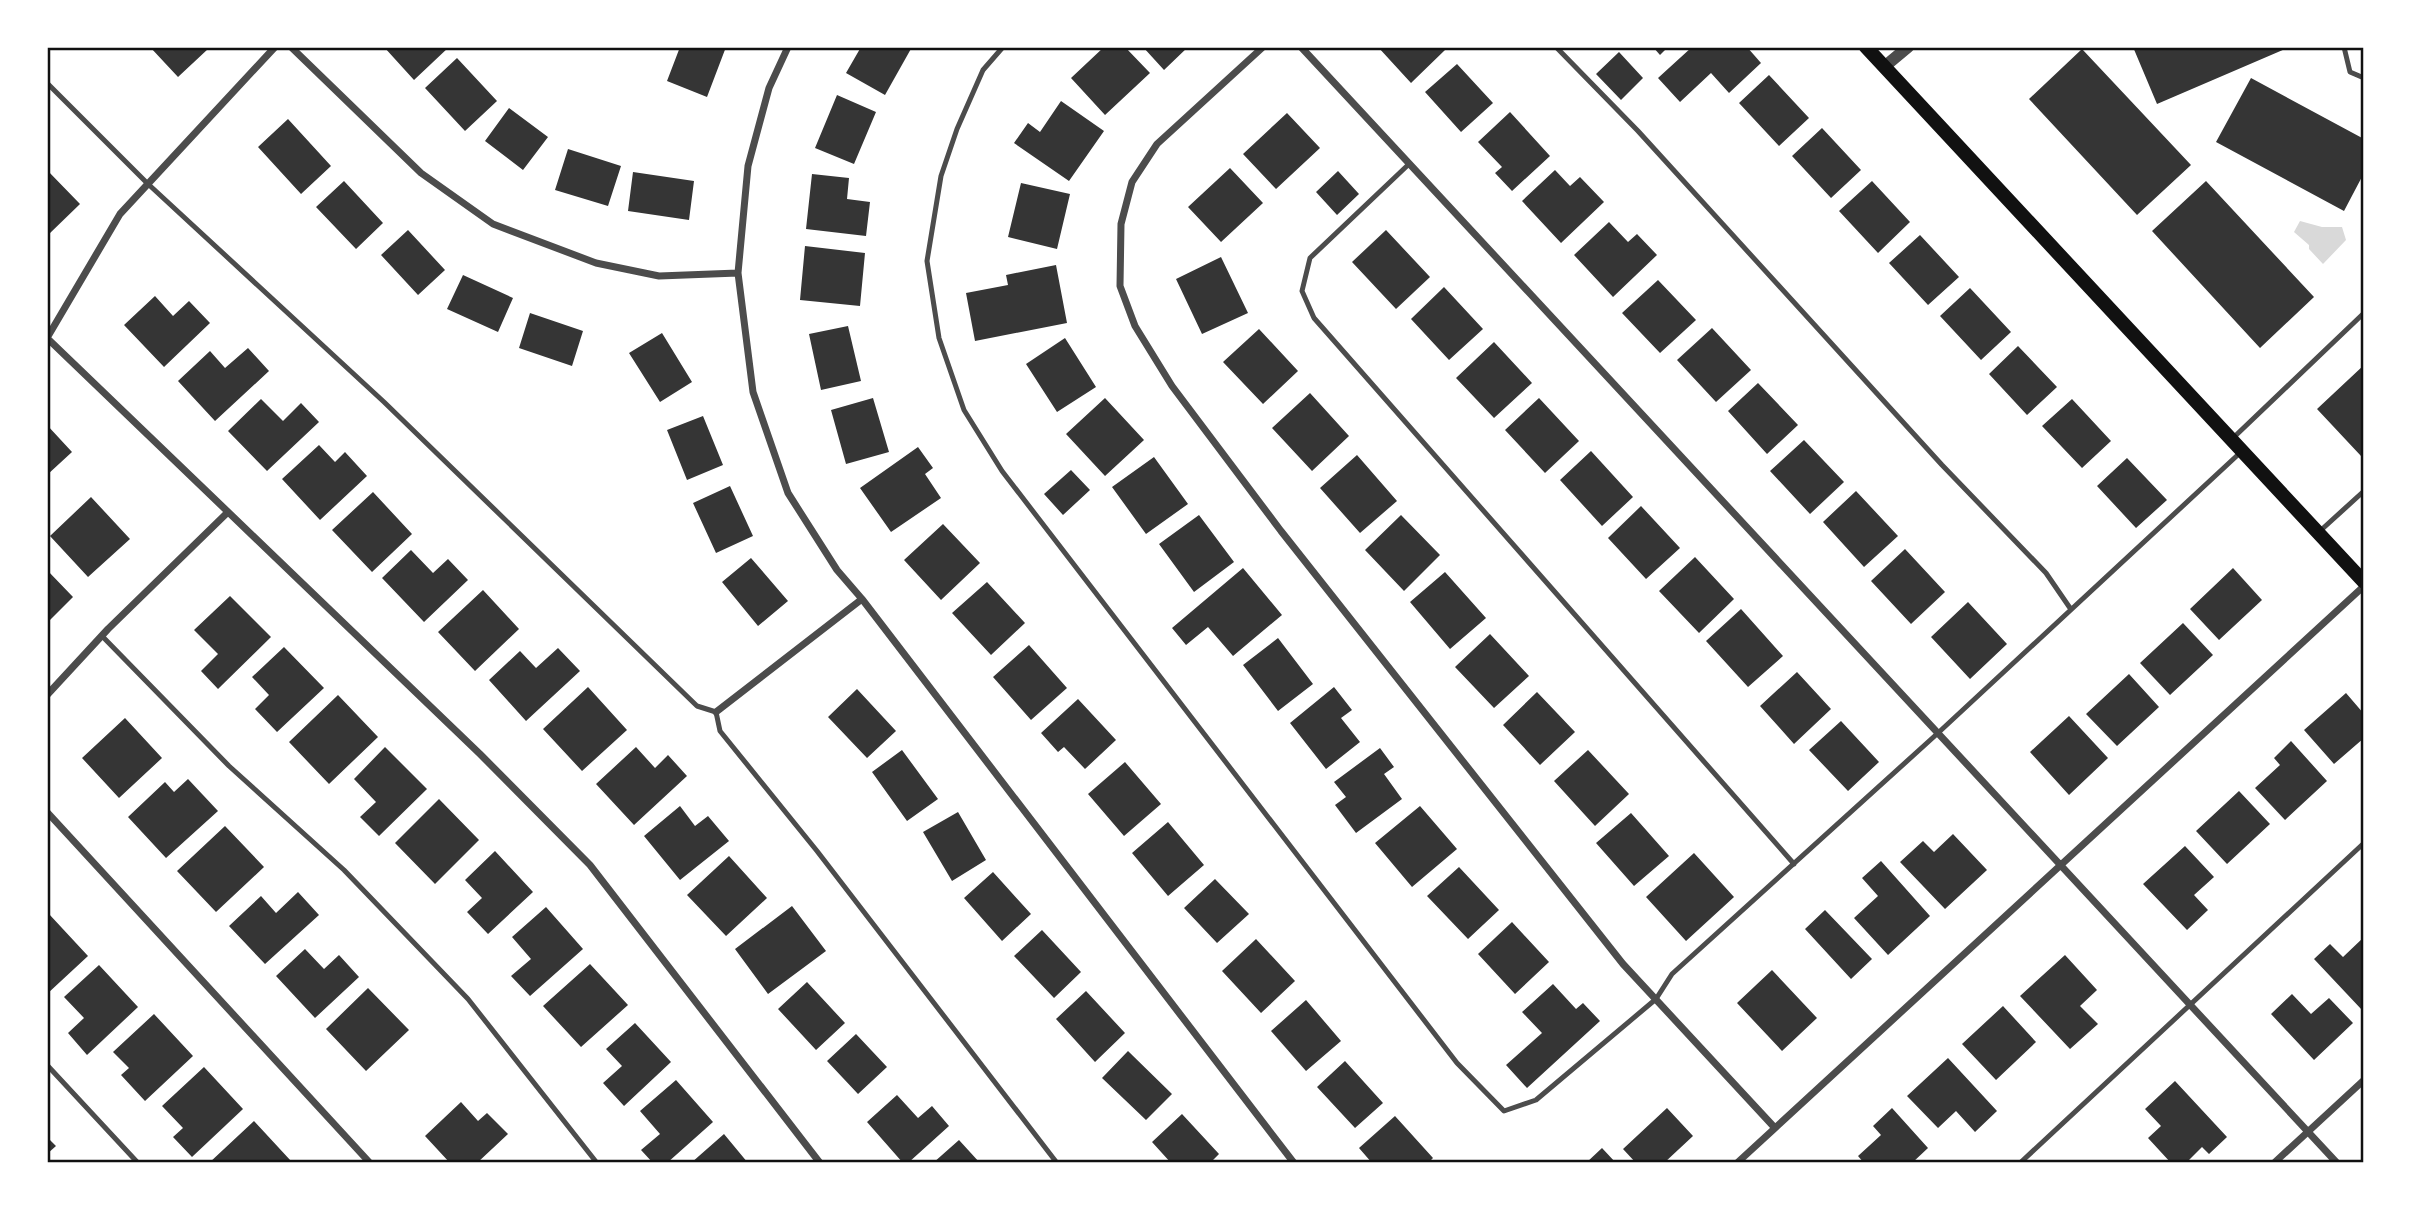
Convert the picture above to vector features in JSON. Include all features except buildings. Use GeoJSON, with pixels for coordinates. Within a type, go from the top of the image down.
{"type":"FeatureCollection","features":[{"type":"Feature","properties":{"kind":"main road"},"geometry":{"type":"LineString","coordinates":[[1866,47],[2364,584]]}},
{"type":"Feature","properties":{"kind":"street"},"geometry":{"type":"LineString","coordinates":[[275,47],[120,214],[47,338],[480,754],[590,865],[820,1163]]}},
{"type":"Feature","properties":{"kind":"street"},"geometry":{"type":"LineString","coordinates":[[291,47],[421,173],[493,224],[596,262],[659,276],[738,273]]}},
{"type":"Feature","properties":{"kind":"street"},"geometry":{"type":"LineString","coordinates":[[788,47],[769,88],[748,166],[738,273],[753,392],[788,493],[837,570],[1294,1163]]}},
{"type":"Feature","properties":{"kind":"street"},"geometry":{"type":"LineString","coordinates":[[1263,47],[1157,144],[1132,182],[1121,223],[1120,286],[1135,326],[1172,386],[1281,531],[1623,964],[1775,1128]]}},
{"type":"Feature","properties":{"kind":"street"},"geometry":{"type":"LineString","coordinates":[[1301,47],[2337,1163]]}},
{"type":"Feature","properties":{"kind":"street"},"geometry":{"type":"LineString","coordinates":[[1884,67],[1908,47]]}},
{"type":"Feature","properties":{"kind":"street"},"geometry":{"type":"LineString","coordinates":[[47,695],[102,636],[228,512]]}},
{"type":"Feature","properties":{"kind":"street"},"geometry":{"type":"LineString","coordinates":[[1737,1163],[2062,866],[2364,584]]}},
{"type":"Feature","properties":{"kind":"street"},"geometry":{"type":"LineString","coordinates":[[716,712],[862,599]]}},
{"type":"Feature","properties":{"kind":"street"},"geometry":{"type":"LineString","coordinates":[[47,812],[370,1163]]}},
{"type":"Feature","properties":{"kind":"street"},"geometry":{"type":"LineString","coordinates":[[2274,1163],[2364,1080]]}},
{"type":"Feature","properties":{"kind":"lane"},"geometry":{"type":"LineString","coordinates":[[1003,47],[983,70],[957,129],[942,176],[927,261],[939,338],[964,410],[1002,471],[1457,1063],[1504,1111],[1536,1100],[1656,999],[1672,974],[1938,733],[2242,451]]}},
{"type":"Feature","properties":{"kind":"lane"},"geometry":{"type":"LineString","coordinates":[[1556,47],[1665,160],[1942,465],[2046,573],[2070,608]]}},
{"type":"Feature","properties":{"kind":"lane"},"geometry":{"type":"LineString","coordinates":[[2344,47],[2350,72],[2364,78]]}},
{"type":"Feature","properties":{"kind":"lane"},"geometry":{"type":"LineString","coordinates":[[47,83],[147,183],[384,402],[697,706],[716,712],[720,731],[817,851],[1057,1163]]}},
{"type":"Feature","properties":{"kind":"lane"},"geometry":{"type":"LineString","coordinates":[[1409,164],[1310,258],[1302,291],[1314,318],[1794,864]]}},
{"type":"Feature","properties":{"kind":"lane"},"geometry":{"type":"LineString","coordinates":[[2231,440],[2364,313]]}},
{"type":"Feature","properties":{"kind":"lane"},"geometry":{"type":"LineString","coordinates":[[2318,533],[2364,491]]}},
{"type":"Feature","properties":{"kind":"lane"},"geometry":{"type":"LineString","coordinates":[[102,636],[229,766],[344,870],[468,999],[597,1163]]}},
{"type":"Feature","properties":{"kind":"lane"},"geometry":{"type":"LineString","coordinates":[[2020,1163],[2364,843]]}},
{"type":"Feature","properties":{"kind":"lane"},"geometry":{"type":"LineString","coordinates":[[47,1065],[138,1163]]}},
{"type":"Feature","properties":{"kind":"shaded area"},"geometry":{"type":"Polygon","coordinates":[[[2300,221],[2322,227],[2342,227],[2346,240],[2323,264],[2309,249],[2309,245],[2294,232],[2300,221]]]}}]}
